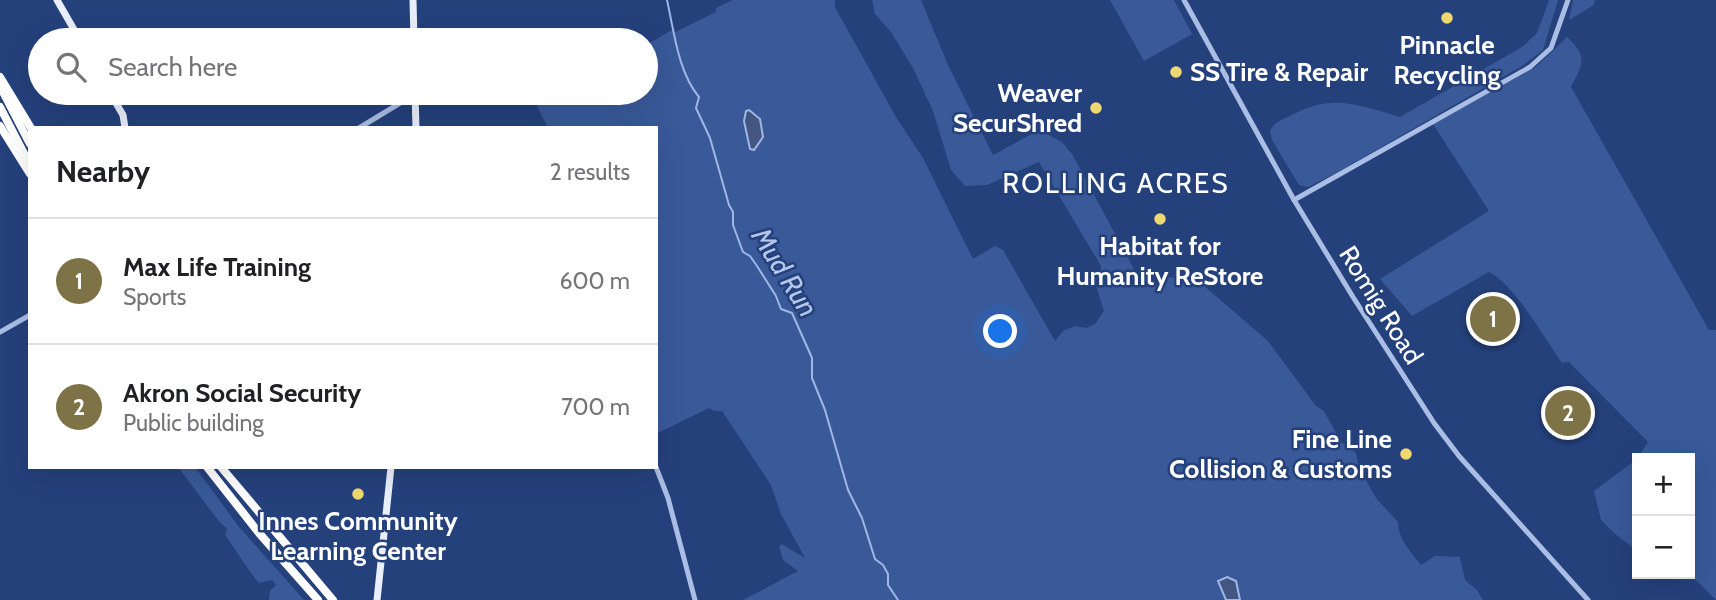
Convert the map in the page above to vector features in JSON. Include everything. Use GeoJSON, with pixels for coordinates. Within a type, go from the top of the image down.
{"type":"FeatureCollection","features":[{"type":"Feature","properties":{"kind":"highway"},"geometry":{"type":"LineString","coordinates":[[0,77],[30,126]]}},
{"type":"Feature","properties":{"kind":"highway"},"geometry":{"type":"LineString","coordinates":[[0,86],[28,140]]}},
{"type":"Feature","properties":{"kind":"highway"},"geometry":{"type":"LineString","coordinates":[[0,107],[28,161]]}},
{"type":"Feature","properties":{"kind":"highway"},"geometry":{"type":"LineString","coordinates":[[0,126],[28,171]]}},
{"type":"Feature","properties":{"kind":"highway"},"geometry":{"type":"LineString","coordinates":[[210,469],[259,533],[318,600]]}},
{"type":"Feature","properties":{"kind":"highway"},"geometry":{"type":"LineString","coordinates":[[224,469],[333,600]]}},
{"type":"Feature","properties":{"kind":"main road"},"geometry":{"type":"LineString","coordinates":[[57,0],[73,28]]}},
{"type":"Feature","properties":{"kind":"main road"},"geometry":{"type":"LineString","coordinates":[[413,0],[414,28]]}},
{"type":"Feature","properties":{"kind":"main road"},"geometry":{"type":"LineString","coordinates":[[117,105],[123,115],[125,126]]}},
{"type":"Feature","properties":{"kind":"main road"},"geometry":{"type":"LineString","coordinates":[[415,105],[416,126]]}},
{"type":"Feature","properties":{"kind":"main road"},"geometry":{"type":"LineString","coordinates":[[377,600],[391,469]]}},
{"type":"Feature","properties":{"kind":"street","name":"Romig Road"},"geometry":{"type":"LineString","coordinates":[[1184,0],[1294,200],[1434,424],[1459,456],[1588,600]]}},
{"type":"Feature","properties":{"kind":"street"},"geometry":{"type":"LineString","coordinates":[[1294,200],[1530,67],[1551,48],[1568,0]]}},
{"type":"Feature","properties":{"kind":"street"},"geometry":{"type":"LineString","coordinates":[[362,126],[397,105]]}},
{"type":"Feature","properties":{"kind":"street"},"geometry":{"type":"LineString","coordinates":[[0,332],[28,315]]}},
{"type":"Feature","properties":{"kind":"street"},"geometry":{"type":"LineString","coordinates":[[657,469],[668,498],[695,600]]}},
{"type":"Feature","properties":{"kind":"shaded area"},"geometry":{"type":"Polygon","coordinates":[[[733,0],[835,0],[835,7],[896,117],[923,158],[973,259],[995,246],[1003,250],[1055,341],[1063,331],[1075,326],[1086,328],[1095,324],[1104,311],[1097,289],[1101,266],[1039,162],[987,185],[965,186],[951,170],[933,111],[913,68],[891,32],[875,14],[872,0],[921,0],[948,65],[993,155],[1039,130],[1062,142],[1072,154],[1142,284],[1160,285],[1168,277],[1194,280],[1268,341],[1316,406],[1324,411],[1341,442],[1356,453],[1359,468],[1376,498],[1398,522],[1403,540],[1421,565],[1435,556],[1460,557],[1465,580],[1477,590],[1483,600],[743,600],[798,571],[783,560],[779,546],[782,544],[805,558],[781,514],[771,485],[722,411],[709,408],[658,433],[658,126],[547,126],[536,105],[658,105],[658,38],[716,12],[716,8],[733,0]]]}},
{"type":"Feature","properties":{"kind":"shaded area"},"geometry":{"type":"Polygon","coordinates":[[[1110,0],[1174,0],[1192,34],[1144,61],[1110,0]]]}},
{"type":"Feature","properties":{"kind":"shaded area"},"geometry":{"type":"Polygon","coordinates":[[[1549,0],[1558,0],[1543,50],[1522,66],[1336,173],[1308,187],[1299,185],[1272,140],[1270,131],[1276,123],[1306,108],[1333,103],[1358,105],[1400,117],[1522,47],[1537,33],[1549,0]]]}},
{"type":"Feature","properties":{"kind":"shaded area"},"geometry":{"type":"Polygon","coordinates":[[[1573,0],[1595,0],[1594,5],[1569,20],[1573,0]]]}},
{"type":"Feature","properties":{"kind":"shaded area"},"geometry":{"type":"Polygon","coordinates":[[[1567,37],[1574,44],[1581,55],[1581,66],[1571,87],[1709,330],[1716,330],[1716,600],[1695,579],[1695,453],[1641,453],[1648,442],[1569,362],[1562,363],[1519,300],[1499,278],[1489,272],[1412,316],[1380,279],[1489,211],[1433,124],[1536,67],[1567,37]]]}},
{"type":"Feature","properties":{"kind":"shaded area"},"geometry":{"type":"Polygon","coordinates":[[[749,110],[760,119],[763,137],[754,150],[750,149],[744,121],[746,111],[749,110]]]}},
{"type":"Feature","properties":{"kind":"shaded area"},"geometry":{"type":"Polygon","coordinates":[[[1632,463],[1632,547],[1601,520],[1594,491],[1632,463]]]}},
{"type":"Feature","properties":{"kind":"shaded area"},"geometry":{"type":"Polygon","coordinates":[[[180,469],[196,469],[239,527],[304,600],[269,600],[270,591],[276,585],[272,580],[259,583],[225,535],[227,529],[180,469]]]}},
{"type":"Feature","properties":{"kind":"shaded area"},"geometry":{"type":"Polygon","coordinates":[[[1227,577],[1236,581],[1240,600],[1226,600],[1218,581],[1227,577]]]}},
{"type":"Feature","properties":{"kind":"waterway","name":"Mud Run"},"geometry":{"type":"LineString","coordinates":[[667,0],[681,63],[699,97],[696,108],[710,138],[743,252],[750,256],[757,266],[781,309],[792,313],[812,358],[812,378],[825,410],[848,490],[862,518],[875,559],[883,565],[888,574],[888,585],[898,600]]}},
{"type":"Feature","properties":{"kind":"place","name":"Pinnacle Recycling"},"geometry":{"type":"Point","coordinates":[1447,18]}},
{"type":"Feature","properties":{"kind":"place","name":"SS Tire & Repair"},"geometry":{"type":"Point","coordinates":[1176,72]}},
{"type":"Feature","properties":{"kind":"place","name":"Weaver SecurShred"},"geometry":{"type":"Point","coordinates":[1096,108]}},
{"type":"Feature","properties":{"kind":"place","name":"Habitat for Humanity ReStore"},"geometry":{"type":"Point","coordinates":[1160,219]}},
{"type":"Feature","properties":{"kind":"place","name":"Max Life Training"},"geometry":{"type":"Point","coordinates":[1493,319]}},
{"type":"Feature","properties":{"kind":"place","name":"Akron Social Security"},"geometry":{"type":"Point","coordinates":[1568,413]}},
{"type":"Feature","properties":{"kind":"place","name":"Fine Line Collision & Customs"},"geometry":{"type":"Point","coordinates":[1406,454]}},
{"type":"Feature","properties":{"kind":"place","name":"Innes Community Learning Center"},"geometry":{"type":"Point","coordinates":[358,494]}},
{"type":"Feature","properties":{"kind":"district","name":"ROLLING ACRES"},"geometry":{"type":"Point","coordinates":[1116,183]}}]}
